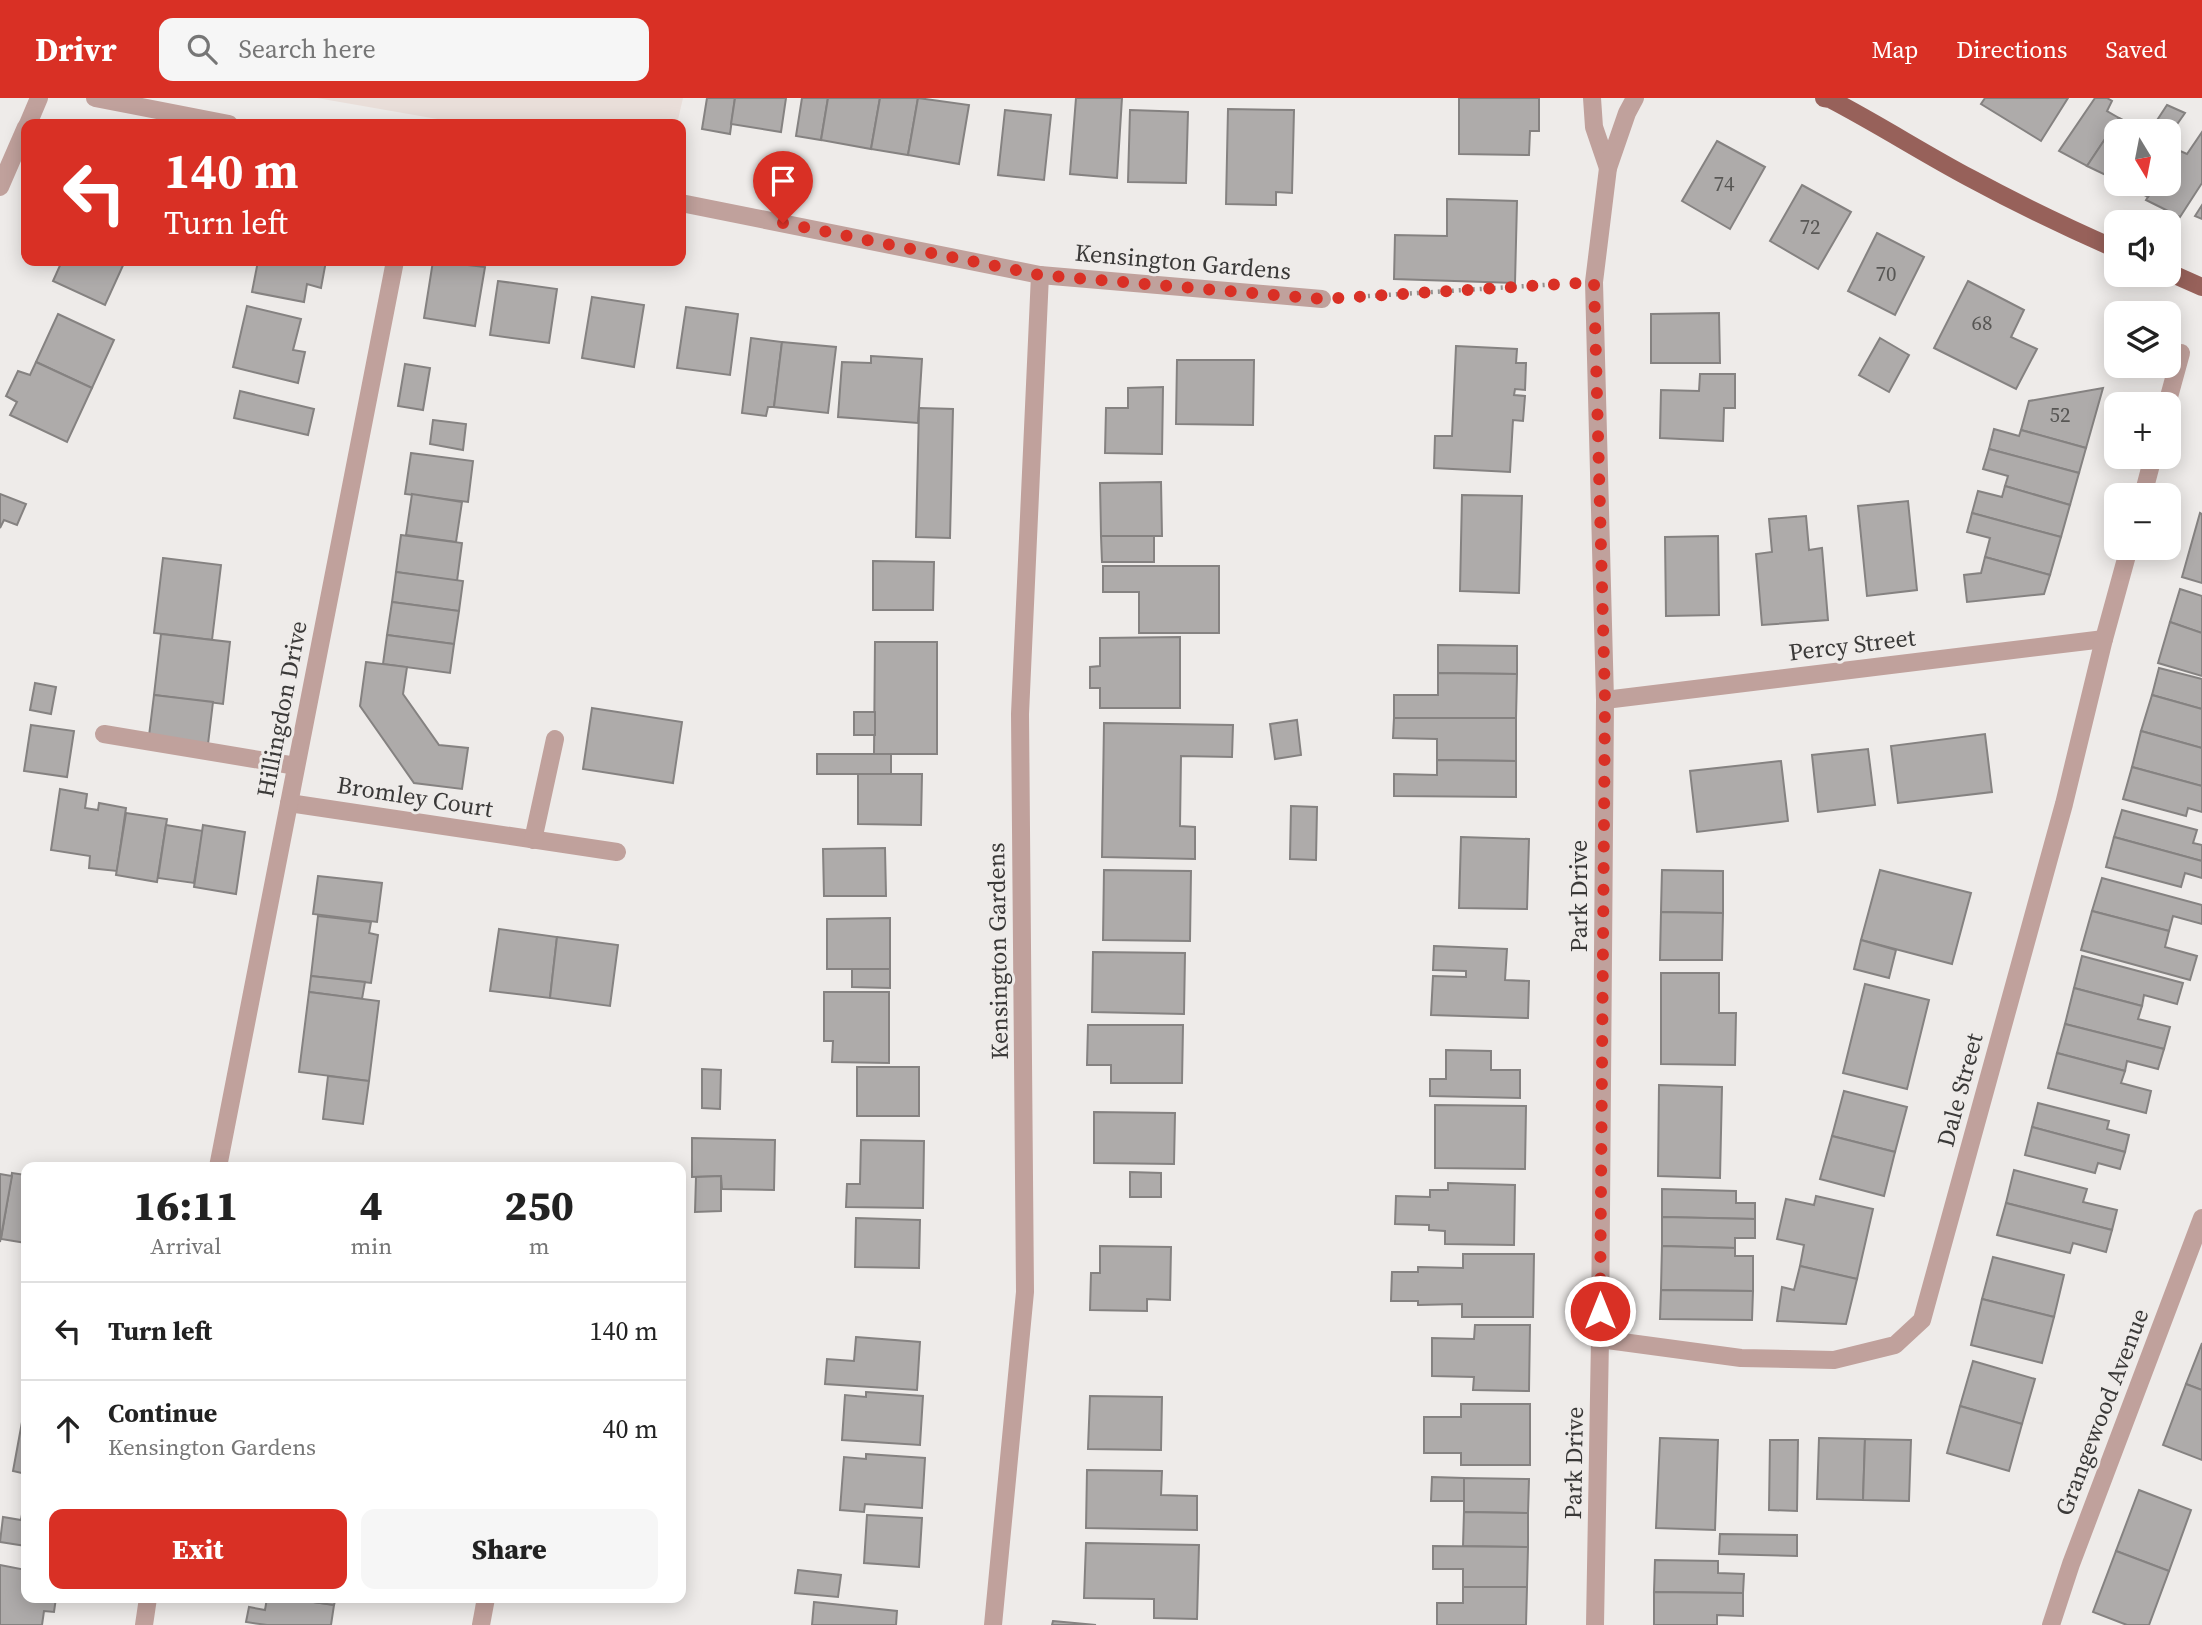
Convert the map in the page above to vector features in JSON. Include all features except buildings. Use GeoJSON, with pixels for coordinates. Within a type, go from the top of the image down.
{"type":"FeatureCollection","features":[{"type":"Feature","properties":{"kind":"main road"},"geometry":{"type":"LineString","coordinates":[[1828,98],[2048,219],[2104,243]]}},
{"type":"Feature","properties":{"kind":"main road"},"geometry":{"type":"LineString","coordinates":[[2181,278],[2202,287]]}},
{"type":"Feature","properties":{"kind":"street"},"geometry":{"type":"LineString","coordinates":[[30,119],[39,98]]}},
{"type":"Feature","properties":{"kind":"street"},"geometry":{"type":"LineString","coordinates":[[95,98],[203,119]]}},
{"type":"Feature","properties":{"kind":"street","name":"Park Drive"},"geometry":{"type":"LineString","coordinates":[[1592,98],[1594,127],[1608,168]]}},
{"type":"Feature","properties":{"kind":"street","name":"Park Drive"},"geometry":{"type":"LineString","coordinates":[[1595,1625],[1605,700],[1594,282],[1608,168],[1635,98]]}},
{"type":"Feature","properties":{"kind":"street"},"geometry":{"type":"LineString","coordinates":[[0,187],[21,140]]}},
{"type":"Feature","properties":{"kind":"street","name":"Kensington Gardens"},"geometry":{"type":"LineString","coordinates":[[686,204],[1040,275],[1322,299]]}},
{"type":"Feature","properties":{"kind":"street","name":"Hillingdon Drive"},"geometry":{"type":"LineString","coordinates":[[219,1162],[394,266]]}},
{"type":"Feature","properties":{"kind":"street","name":"Kensington Gardens"},"geometry":{"type":"LineString","coordinates":[[993,1625],[1025,1292],[1020,714],[1040,275]]}},
{"type":"Feature","properties":{"kind":"street","name":"Dale Street"},"geometry":{"type":"LineString","coordinates":[[1600,1339],[1741,1358],[1834,1360],[1895,1345],[1922,1320],[2064,804],[2126,560]]}},
{"type":"Feature","properties":{"kind":"street","name":"Percy Street"},"geometry":{"type":"LineString","coordinates":[[1605,700],[2104,639]]}},
{"type":"Feature","properties":{"kind":"street"},"geometry":{"type":"LineString","coordinates":[[104,734],[296,766]]}},
{"type":"Feature","properties":{"kind":"street"},"geometry":{"type":"LineString","coordinates":[[533,840],[555,739]]}},
{"type":"Feature","properties":{"kind":"street","name":"Bromley Court"},"geometry":{"type":"LineString","coordinates":[[289,803],[617,852]]}},
{"type":"Feature","properties":{"kind":"street","name":"Grangewood Avenue"},"geometry":{"type":"LineString","coordinates":[[2051,1625],[2071,1563],[2202,1218]]}},
{"type":"Feature","properties":{"kind":"street"},"geometry":{"type":"LineString","coordinates":[[144,1625],[147,1603]]}},
{"type":"Feature","properties":{"kind":"street"},"geometry":{"type":"LineString","coordinates":[[481,1625],[485,1603]]}},
{"type":"Feature","properties":{"kind":"path"},"geometry":{"type":"LineString","coordinates":[[1322,299],[1594,282]]}},
{"type":"Feature","properties":{"kind":"shaded area"},"geometry":{"type":"Polygon","coordinates":[[[317,98],[683,98],[678,119],[437,119],[317,98]]]}},
{"type":"Feature","properties":{"kind":"route"},"geometry":{"type":"LineString","coordinates":[[783,223],[1040,275],[1322,299],[1594,282],[1605,700],[1600,1311]]}}]}
